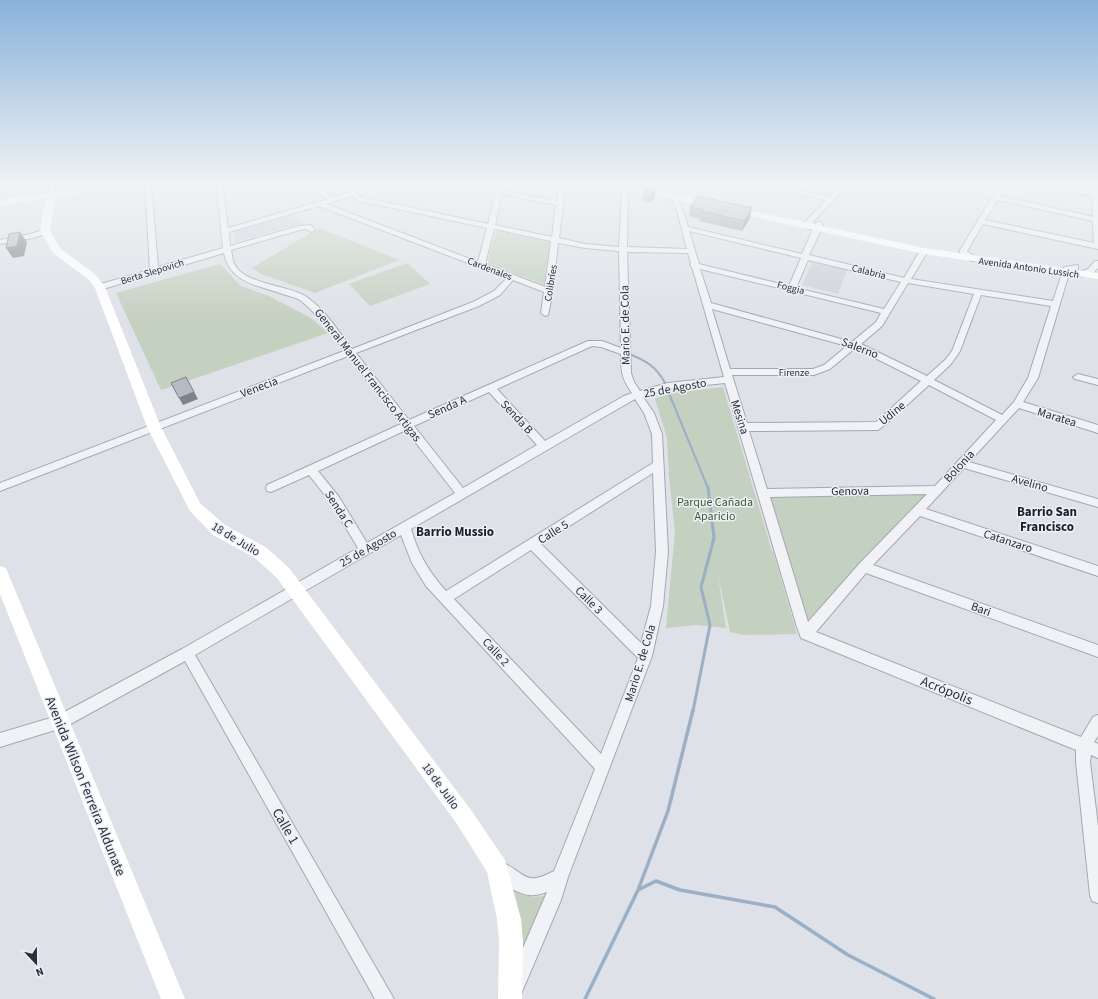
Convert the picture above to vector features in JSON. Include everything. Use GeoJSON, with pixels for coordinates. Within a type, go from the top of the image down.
{"type":"FeatureCollection","features":[{"type":"Feature","properties":{"kind":"street"},"geometry":{"type":"LineString","coordinates":[[151,229],[154,270]]}},
{"type":"Feature","properties":{"kind":"street"},"geometry":{"type":"LineString","coordinates":[[226,231],[234,229]]}},
{"type":"Feature","properties":{"kind":"street","name":"Berta Slepovich"},"geometry":{"type":"LineString","coordinates":[[100,287],[298,229]]}},
{"type":"Feature","properties":{"kind":"street","name":"Cardenales"},"geometry":{"type":"LineString","coordinates":[[384,229],[549,291]]}},
{"type":"Feature","properties":{"kind":"street"},"geometry":{"type":"LineString","coordinates":[[481,265],[490,229]]}},
{"type":"Feature","properties":{"kind":"street"},"geometry":{"type":"LineString","coordinates":[[502,229],[556,241],[595,247],[691,251]]}},
{"type":"Feature","properties":{"kind":"street","name":"Colibríes"},"geometry":{"type":"LineString","coordinates":[[545,313],[558,229]]}},
{"type":"Feature","properties":{"kind":"street","name":"Mario E. de Cola"},"geometry":{"type":"LineString","coordinates":[[510,999],[553,900],[560,877],[603,767],[644,656],[657,606],[662,552],[657,434],[649,413],[629,382],[626,372],[624,229]]}},
{"type":"Feature","properties":{"kind":"street","name":"Mesina"},"geometry":{"type":"LineString","coordinates":[[684,229],[727,376],[744,427],[804,629]]}},
{"type":"Feature","properties":{"kind":"street","name":"Calabria"},"geometry":{"type":"LineString","coordinates":[[687,229],[906,280],[1056,304]]}},
{"type":"Feature","properties":{"kind":"street"},"geometry":{"type":"LineString","coordinates":[[792,288],[806,256],[813,229]]}},
{"type":"Feature","properties":{"kind":"street","name":"Avenida Antonio Lussich"},"geometry":{"type":"LineString","coordinates":[[833,229],[924,251],[974,259],[1071,269],[1097,270]]}},
{"type":"Feature","properties":{"kind":"street","name":"Avenida Antonio Lussich"},"geometry":{"type":"LineString","coordinates":[[837,229],[964,252],[1071,269],[1083,274],[1097,270]]}},
{"type":"Feature","properties":{"kind":"street"},"geometry":{"type":"LineString","coordinates":[[974,259],[964,252],[977,229]]}},
{"type":"Feature","properties":{"kind":"street"},"geometry":{"type":"LineString","coordinates":[[1017,229],[1098,246],[1097,229]]}},
{"type":"Feature","properties":{"kind":"street"},"geometry":{"type":"LineString","coordinates":[[0,242],[32,236],[45,231]]}},
{"type":"Feature","properties":{"kind":"street","name":"18 de Julio"},"geometry":{"type":"LineString","coordinates":[[45,231],[57,250],[92,277],[100,287],[154,427],[195,507],[219,530],[270,559],[295,590],[459,811],[497,868],[509,919],[511,941],[510,999]]}},
{"type":"Feature","properties":{"kind":"street","name":"General Manuel Francisco Artigas"},"geometry":{"type":"LineString","coordinates":[[226,231],[230,263],[235,271],[249,280],[301,297],[308,302],[350,352],[462,494]]}},
{"type":"Feature","properties":{"kind":"street","name":"Firenze"},"geometry":{"type":"LineString","coordinates":[[727,376],[814,372],[827,367],[879,324],[924,251]]}},
{"type":"Feature","properties":{"kind":"street","name":"Foggia"},"geometry":{"type":"LineString","coordinates":[[694,264],[886,312]]}},
{"type":"Feature","properties":{"kind":"street","name":"Bolonia"},"geometry":{"type":"LineString","coordinates":[[804,629],[918,511],[1017,404],[1033,378],[1056,304],[1071,269]]}},
{"type":"Feature","properties":{"kind":"street","name":"Venecia"},"geometry":{"type":"LineString","coordinates":[[0,486],[476,304],[497,292],[512,277]]}},
{"type":"Feature","properties":{"kind":"street","name":"Udine"},"geometry":{"type":"LineString","coordinates":[[744,427],[878,426],[929,381],[948,362],[956,351],[978,292]]}},
{"type":"Feature","properties":{"kind":"street","name":"Salerno"},"geometry":{"type":"LineString","coordinates":[[707,305],[856,344],[1002,419]]}},
{"type":"Feature","properties":{"kind":"street","name":"Senda A"},"geometry":{"type":"LineString","coordinates":[[271,488],[407,425],[591,343],[602,344],[626,353]]}},
{"type":"Feature","properties":{"kind":"street","name":"25 de Agosto"},"geometry":{"type":"LineString","coordinates":[[0,740],[60,722],[187,653],[627,398],[668,386],[727,376]]}},
{"type":"Feature","properties":{"kind":"street"},"geometry":{"type":"LineString","coordinates":[[1078,377],[1098,382]]}},
{"type":"Feature","properties":{"kind":"street","name":"Senda B"},"geometry":{"type":"LineString","coordinates":[[491,388],[544,446]]}},
{"type":"Feature","properties":{"kind":"street","name":"Maratea"},"geometry":{"type":"LineString","coordinates":[[1017,404],[1098,429]]}},
{"type":"Feature","properties":{"kind":"street","name":"Calle 5"},"geometry":{"type":"LineString","coordinates":[[445,598],[659,464]]}},
{"type":"Feature","properties":{"kind":"street","name":"Avelino"},"geometry":{"type":"LineString","coordinates":[[962,464],[1098,503]]}},
{"type":"Feature","properties":{"kind":"street","name":"Senda C"},"geometry":{"type":"LineString","coordinates":[[311,470],[336,500],[365,550]]}},
{"type":"Feature","properties":{"kind":"street","name":"Genova"},"geometry":{"type":"LineString","coordinates":[[763,493],[937,490]]}},
{"type":"Feature","properties":{"kind":"street","name":"Catanzaro"},"geometry":{"type":"LineString","coordinates":[[918,511],[1098,571]]}},
{"type":"Feature","properties":{"kind":"street","name":"Calle 2"},"geometry":{"type":"LineString","coordinates":[[405,527],[410,549],[421,570],[445,598],[603,767]]}},
{"type":"Feature","properties":{"kind":"street","name":"Calle 3"},"geometry":{"type":"LineString","coordinates":[[533,544],[644,656]]}},
{"type":"Feature","properties":{"kind":"street","name":"Bari"},"geometry":{"type":"LineString","coordinates":[[864,567],[1098,651]]}},
{"type":"Feature","properties":{"kind":"street","name":"Avenida Wilson Ferreira Aldunate"},"geometry":{"type":"LineString","coordinates":[[0,573],[170,998]]}},
{"type":"Feature","properties":{"kind":"street","name":"Acrópolis"},"geometry":{"type":"LineString","coordinates":[[804,629],[1091,749]]}},
{"type":"Feature","properties":{"kind":"street","name":"Calle 1"},"geometry":{"type":"LineString","coordinates":[[187,653],[385,999]]}},
{"type":"Feature","properties":{"kind":"street"},"geometry":{"type":"LineString","coordinates":[[1098,722],[1091,749],[1084,762],[1095,843],[1098,895]]}},
{"type":"Feature","properties":{"kind":"street","name":"18 de Julio"},"geometry":{"type":"LineString","coordinates":[[497,868],[518,883],[532,888],[545,885],[560,877]]}},
{"type":"Feature","properties":{"kind":"shaded area"},"geometry":{"type":"Polygon","coordinates":[[[245,229],[282,229],[235,242],[234,234],[245,229]]]}},
{"type":"Feature","properties":{"kind":"shaded area"},"geometry":{"type":"Polygon","coordinates":[[[812,262],[847,270],[838,294],[802,285],[812,262]]]}},
{"type":"Feature","properties":{"kind":"green space"},"geometry":{"type":"Polygon","coordinates":[[[318,229],[399,260],[315,293],[261,274],[252,268],[318,229]]]}},
{"type":"Feature","properties":{"kind":"green space"},"geometry":{"type":"Polygon","coordinates":[[[496,231],[550,242],[544,285],[487,263],[496,231]]]}},
{"type":"Feature","properties":{"kind":"green space"},"geometry":{"type":"Polygon","coordinates":[[[407,263],[430,284],[370,306],[349,284],[407,263]]]}},
{"type":"Feature","properties":{"kind":"green space"},"geometry":{"type":"Polygon","coordinates":[[[220,264],[241,286],[269,296],[311,318],[328,333],[161,390],[116,293],[220,264]]]}},
{"type":"Feature","properties":{"kind":"green space","name":"Parque Cañada Aparicio"},"geometry":{"type":"Polygon","coordinates":[[[723,387],[797,634],[743,635],[730,632],[718,575],[726,628],[697,625],[666,628],[675,532],[669,476],[667,438],[655,399],[670,393],[723,387]]]}},
{"type":"Feature","properties":{"kind":"green space"},"geometry":{"type":"Polygon","coordinates":[[[927,495],[808,620],[769,496],[927,495]]]}},
{"type":"Feature","properties":{"kind":"green space"},"geometry":{"type":"Polygon","coordinates":[[[507,884],[526,896],[537,897],[549,895],[524,953],[507,884]]]}},
{"type":"Feature","properties":{"kind":"building"},"geometry":{"type":"Polygon","coordinates":[[[20,232],[17,246],[6,248],[9,234],[20,232]]]}},
{"type":"Feature","properties":{"kind":"building"},"geometry":{"type":"Polygon","coordinates":[[[186,377],[194,392],[179,398],[171,383],[186,377]]]}},
{"type":"Feature","properties":{"kind":"waterway"},"geometry":{"type":"LineString","coordinates":[[629,354],[654,368],[665,383]]}},
{"type":"Feature","properties":{"kind":"waterway"},"geometry":{"type":"LineString","coordinates":[[668,391],[708,488]]}},
{"type":"Feature","properties":{"kind":"waterway"},"geometry":{"type":"LineString","coordinates":[[693,711],[710,625],[701,587],[714,538],[708,487]]}},
{"type":"Feature","properties":{"kind":"waterway"},"geometry":{"type":"LineString","coordinates":[[638,890],[668,811],[693,710]]}},
{"type":"Feature","properties":{"kind":"waterway"},"geometry":{"type":"LineString","coordinates":[[638,890],[656,881],[680,890],[775,907],[848,955],[934,999]]}},
{"type":"Feature","properties":{"kind":"waterway"},"geometry":{"type":"LineString","coordinates":[[585,999],[638,890]]}},
{"type":"Feature","properties":{"kind":"district","name":"Barrio San Francisco"},"geometry":{"type":"Point","coordinates":[1047,518]}},
{"type":"Feature","properties":{"kind":"district","name":"Barrio Mussio"},"geometry":{"type":"Point","coordinates":[455,531]}}]}
